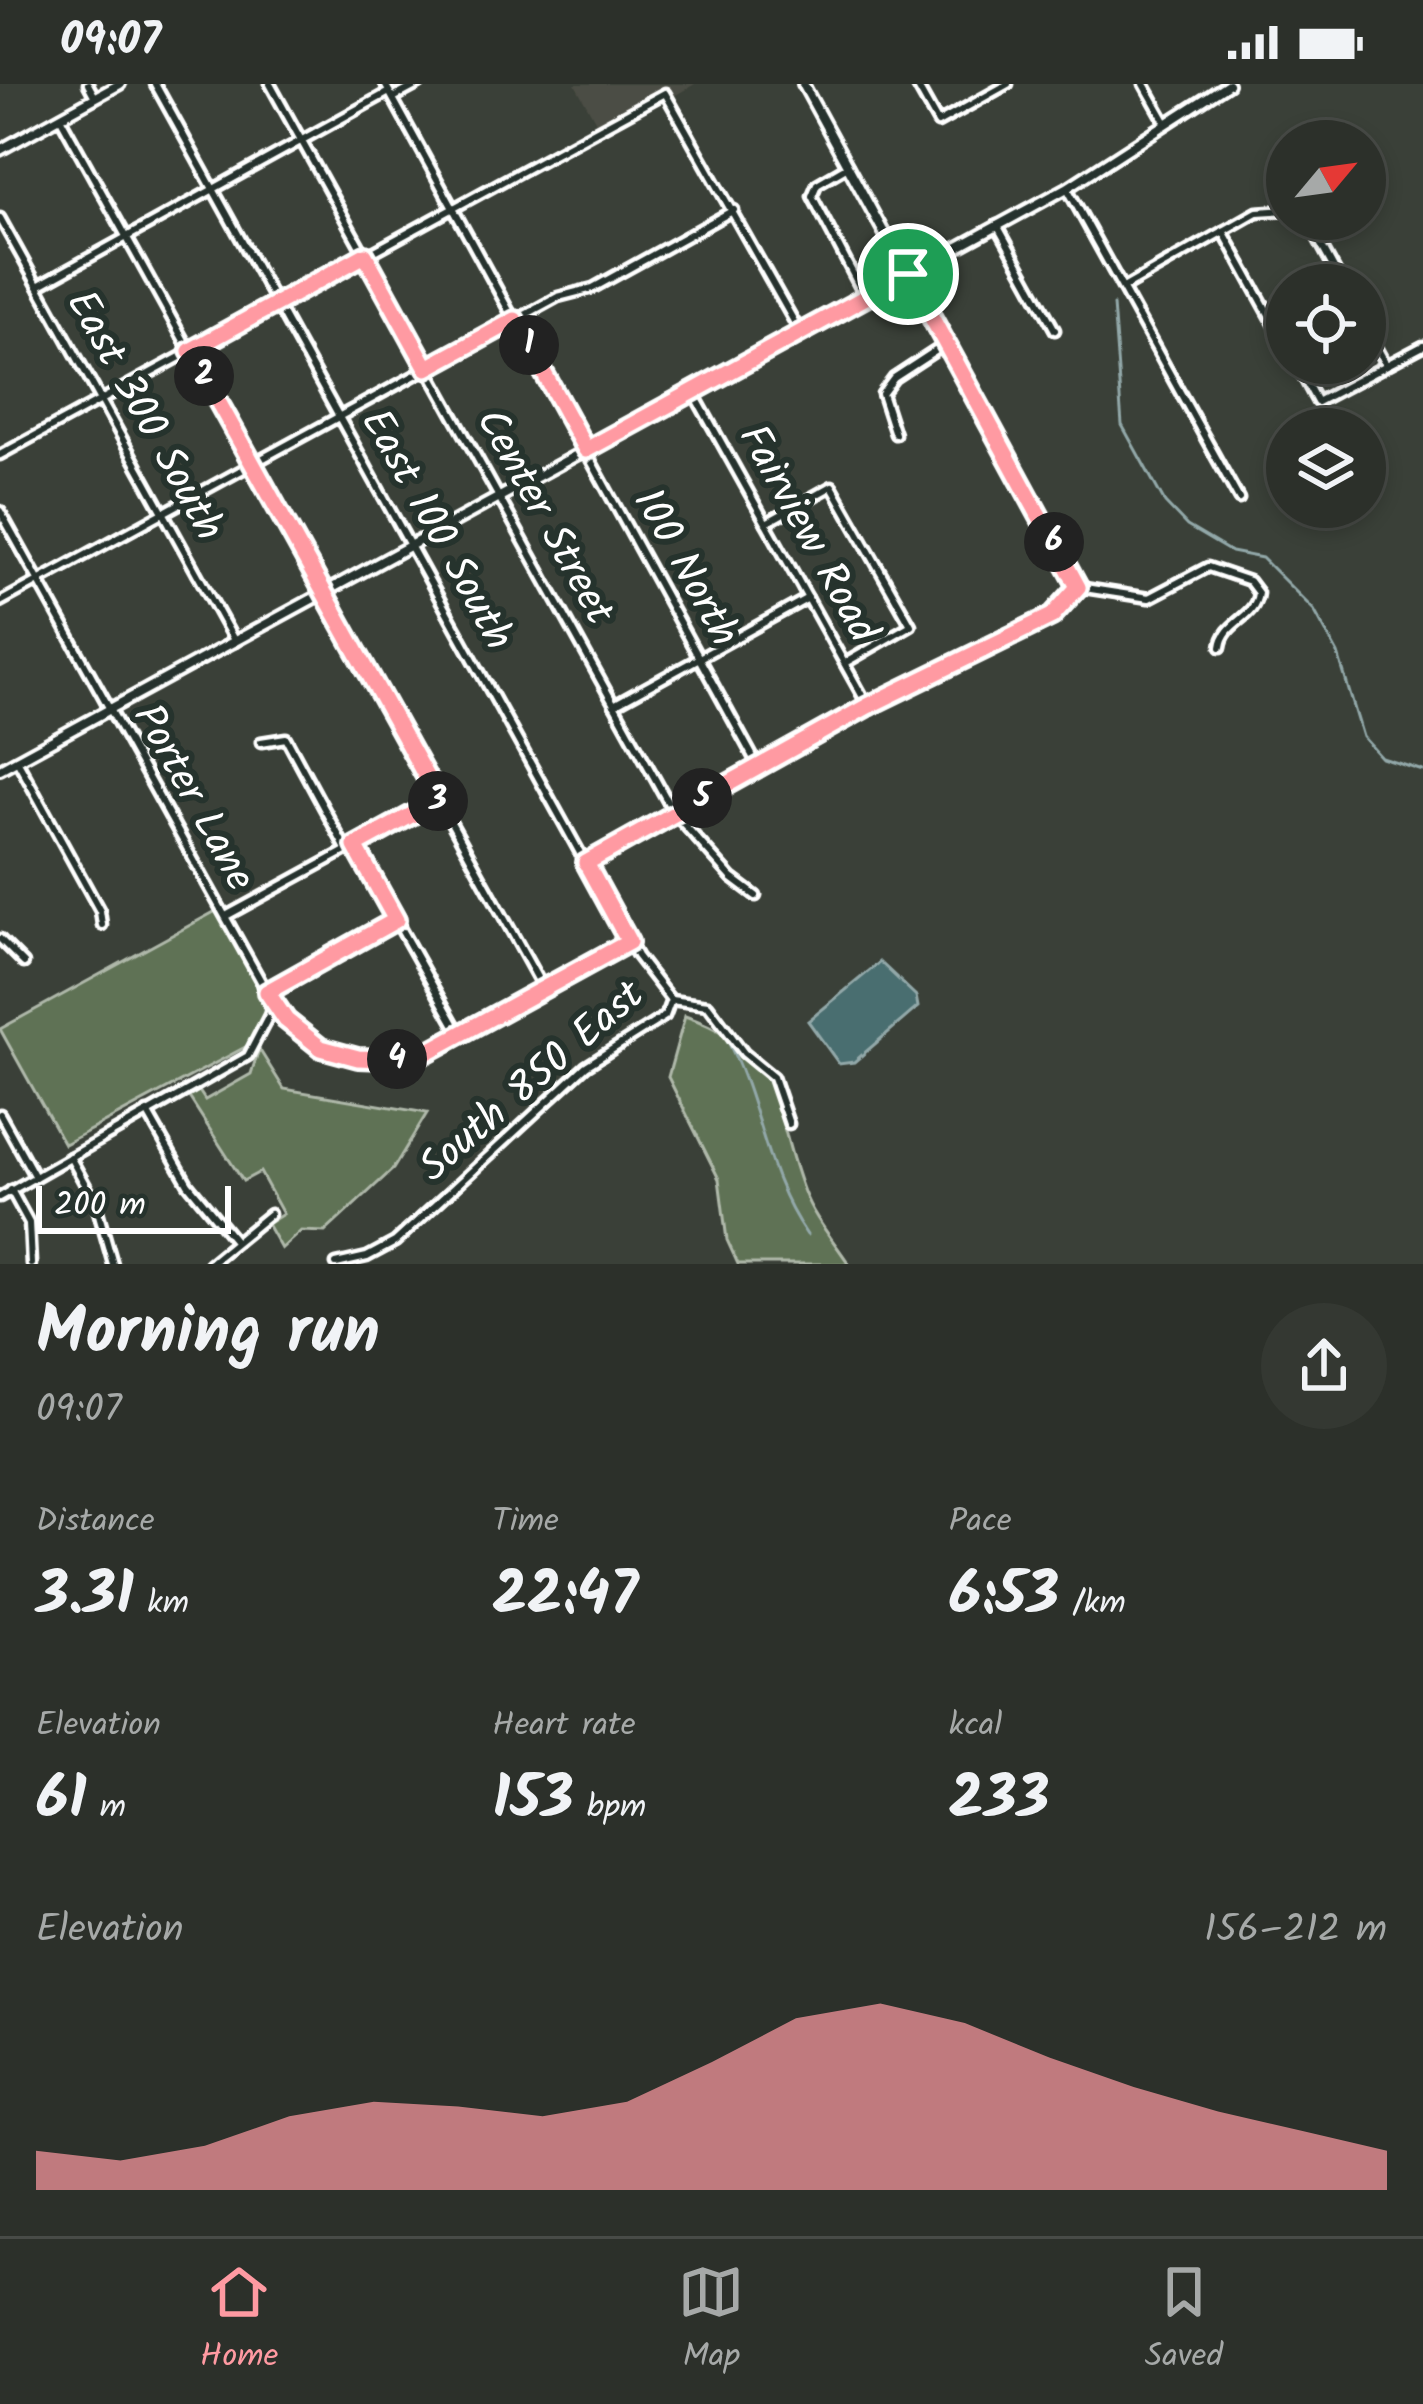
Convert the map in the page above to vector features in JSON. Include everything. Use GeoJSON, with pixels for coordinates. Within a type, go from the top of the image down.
{"type":"FeatureCollection","features":[{"type":"Feature","properties":{"kind":"street"},"geometry":{"type":"LineString","coordinates":[[88,84],[95,98]]}},
{"type":"Feature","properties":{"kind":"street"},"geometry":{"type":"LineString","coordinates":[[0,150],[120,84]]}},
{"type":"Feature","properties":{"kind":"street","name":"East 100 South"},"geometry":{"type":"LineString","coordinates":[[155,84],[629,942],[671,1000]]}},
{"type":"Feature","properties":{"kind":"street","name":"Center Street"},"geometry":{"type":"LineString","coordinates":[[270,84],[674,813],[732,878],[756,896]]}},
{"type":"Feature","properties":{"kind":"street"},"geometry":{"type":"LineString","coordinates":[[38,286],[389,92],[419,84]]}},
{"type":"Feature","properties":{"kind":"street"},"geometry":{"type":"LineString","coordinates":[[803,84],[1078,587]]}},
{"type":"Feature","properties":{"kind":"street"},"geometry":{"type":"LineString","coordinates":[[916,84],[938,123],[1008,84]]}},
{"type":"Feature","properties":{"kind":"street"},"geometry":{"type":"LineString","coordinates":[[1144,84],[1167,125]]}},
{"type":"Feature","properties":{"kind":"street"},"geometry":{"type":"LineString","coordinates":[[0,769],[1067,188],[1228,84]]}},
{"type":"Feature","properties":{"kind":"street","name":"100 North"},"geometry":{"type":"LineString","coordinates":[[389,92],[758,766]]}},
{"type":"Feature","properties":{"kind":"street"},"geometry":{"type":"LineString","coordinates":[[0,454],[665,93],[800,332]]}},
{"type":"Feature","properties":{"kind":"street"},"geometry":{"type":"LineString","coordinates":[[61,117],[544,990]]}},
{"type":"Feature","properties":{"kind":"street"},"geometry":{"type":"LineString","coordinates":[[848,166],[813,190],[865,297]]}},
{"type":"Feature","properties":{"kind":"street"},"geometry":{"type":"LineString","coordinates":[[1067,188],[1239,499]]}},
{"type":"Feature","properties":{"kind":"street"},"geometry":{"type":"LineString","coordinates":[[0,602],[558,297],[593,287],[734,210]]}},
{"type":"Feature","properties":{"kind":"street"},"geometry":{"type":"LineString","coordinates":[[1123,288],[1257,212],[1266,211]]}},
{"type":"Feature","properties":{"kind":"street","name":"East 300 South"},"geometry":{"type":"LineString","coordinates":[[0,218],[236,642]]}},
{"type":"Feature","properties":{"kind":"street"},"geometry":{"type":"LineString","coordinates":[[997,226],[1055,330]]}},
{"type":"Feature","properties":{"kind":"street"},"geometry":{"type":"LineString","coordinates":[[1222,231],[1266,310]]}},
{"type":"Feature","properties":{"kind":"street"},"geometry":{"type":"LineString","coordinates":[[895,434],[882,394],[894,378],[946,344]]}},
{"type":"Feature","properties":{"kind":"street"},"geometry":{"type":"LineString","coordinates":[[1387,365],[1423,346]]}},
{"type":"Feature","properties":{"kind":"street"},"geometry":{"type":"LineString","coordinates":[[1307,384],[1317,403],[1352,384]]}},
{"type":"Feature","properties":{"kind":"street","name":"Fairview Road"},"geometry":{"type":"LineString","coordinates":[[693,392],[868,706]]}},
{"type":"Feature","properties":{"kind":"street"},"geometry":{"type":"LineString","coordinates":[[766,523],[832,486],[911,625],[844,663]]}},
{"type":"Feature","properties":{"kind":"street","name":"Porter Lane"},"geometry":{"type":"LineString","coordinates":[[0,511],[267,992],[301,1036],[321,1048],[413,1060],[462,1036]]}},
{"type":"Feature","properties":{"kind":"street"},"geometry":{"type":"LineString","coordinates":[[1078,587],[1149,598],[1208,567],[1250,581],[1258,593],[1256,605],[1224,633],[1221,647]]}},
{"type":"Feature","properties":{"kind":"street"},"geometry":{"type":"LineString","coordinates":[[586,863],[868,706],[1052,616],[1078,587]]}},
{"type":"Feature","properties":{"kind":"street"},"geometry":{"type":"LineString","coordinates":[[614,705],[808,598]]}},
{"type":"Feature","properties":{"kind":"street"},"geometry":{"type":"LineString","coordinates":[[261,742],[286,738],[462,1036],[629,942]]}},
{"type":"Feature","properties":{"kind":"street"},"geometry":{"type":"LineString","coordinates":[[17,760],[99,909],[102,925]]}},
{"type":"Feature","properties":{"kind":"street"},"geometry":{"type":"LineString","coordinates":[[225,916],[439,800]]}},
{"type":"Feature","properties":{"kind":"street"},"geometry":{"type":"LineString","coordinates":[[267,992],[396,920]]}},
{"type":"Feature","properties":{"kind":"street"},"geometry":{"type":"LineString","coordinates":[[0,939],[23,963]]}},
{"type":"Feature","properties":{"kind":"street","name":"South 850 East"},"geometry":{"type":"LineString","coordinates":[[335,1264],[367,1257],[395,1242],[586,1066],[665,1016],[671,1000],[708,1005],[744,1053],[773,1077],[788,1124]]}},
{"type":"Feature","properties":{"kind":"street"},"geometry":{"type":"LineString","coordinates":[[0,1197],[248,1056],[275,1004]]}},
{"type":"Feature","properties":{"kind":"street"},"geometry":{"type":"LineString","coordinates":[[147,1112],[188,1184],[235,1241]]}},
{"type":"Feature","properties":{"kind":"street"},"geometry":{"type":"LineString","coordinates":[[0,1114],[35,1177]]}},
{"type":"Feature","properties":{"kind":"street"},"geometry":{"type":"LineString","coordinates":[[70,1157],[96,1204],[112,1264]]}},
{"type":"Feature","properties":{"kind":"street"},"geometry":{"type":"LineString","coordinates":[[11,1190],[28,1222],[31,1264]]}},
{"type":"Feature","properties":{"kind":"street"},"geometry":{"type":"LineString","coordinates":[[209,1264],[270,1214]]}},
{"type":"Feature","properties":{"kind":"shaded area"},"geometry":{"type":"Polygon","coordinates":[[[575,84],[695,84],[674,96],[659,88],[596,122],[575,84]]]}},
{"type":"Feature","properties":{"kind":"green space"},"geometry":{"type":"Polygon","coordinates":[[[216,911],[265,999],[263,1022],[249,1045],[64,1144],[0,1029],[216,911]]]}},
{"type":"Feature","properties":{"kind":"green space"},"geometry":{"type":"Polygon","coordinates":[[[685,1016],[718,1030],[759,1065],[779,1108],[808,1201],[849,1264],[738,1264],[727,1240],[719,1179],[668,1077],[685,1016]]]}},
{"type":"Feature","properties":{"kind":"green space"},"geometry":{"type":"Polygon","coordinates":[[[259,1049],[284,1089],[427,1113],[393,1169],[325,1232],[301,1231],[281,1249],[267,1224],[283,1214],[260,1172],[243,1181],[189,1097],[199,1091],[205,1100],[251,1074],[259,1049]]]}},
{"type":"Feature","properties":{"kind":"water"},"geometry":{"type":"Polygon","coordinates":[[[880,962],[916,996],[918,1007],[854,1062],[839,1064],[808,1021],[880,962]]]}},
{"type":"Feature","properties":{"kind":"waterway"},"geometry":{"type":"LineString","coordinates":[[1113,305],[1122,425],[1165,503],[1187,526],[1231,552],[1262,558],[1314,610],[1338,654],[1363,737],[1382,758],[1423,771]]}},
{"type":"Feature","properties":{"kind":"waterway"},"geometry":{"type":"LineString","coordinates":[[725,1036],[780,1186],[807,1235]]}},
{"type":"Feature","properties":{"kind":"route"},"geometry":{"type":"LineString","coordinates":[[365,255],[427,368],[515,320],[586,450],[908,274],[1073,576],[1078,587],[1072,597],[1032,627],[868,706],[586,863],[629,942],[427,1056],[358,1058],[321,1048],[301,1036],[267,992],[396,920],[355,846],[439,800],[190,351],[365,255]]}}]}
